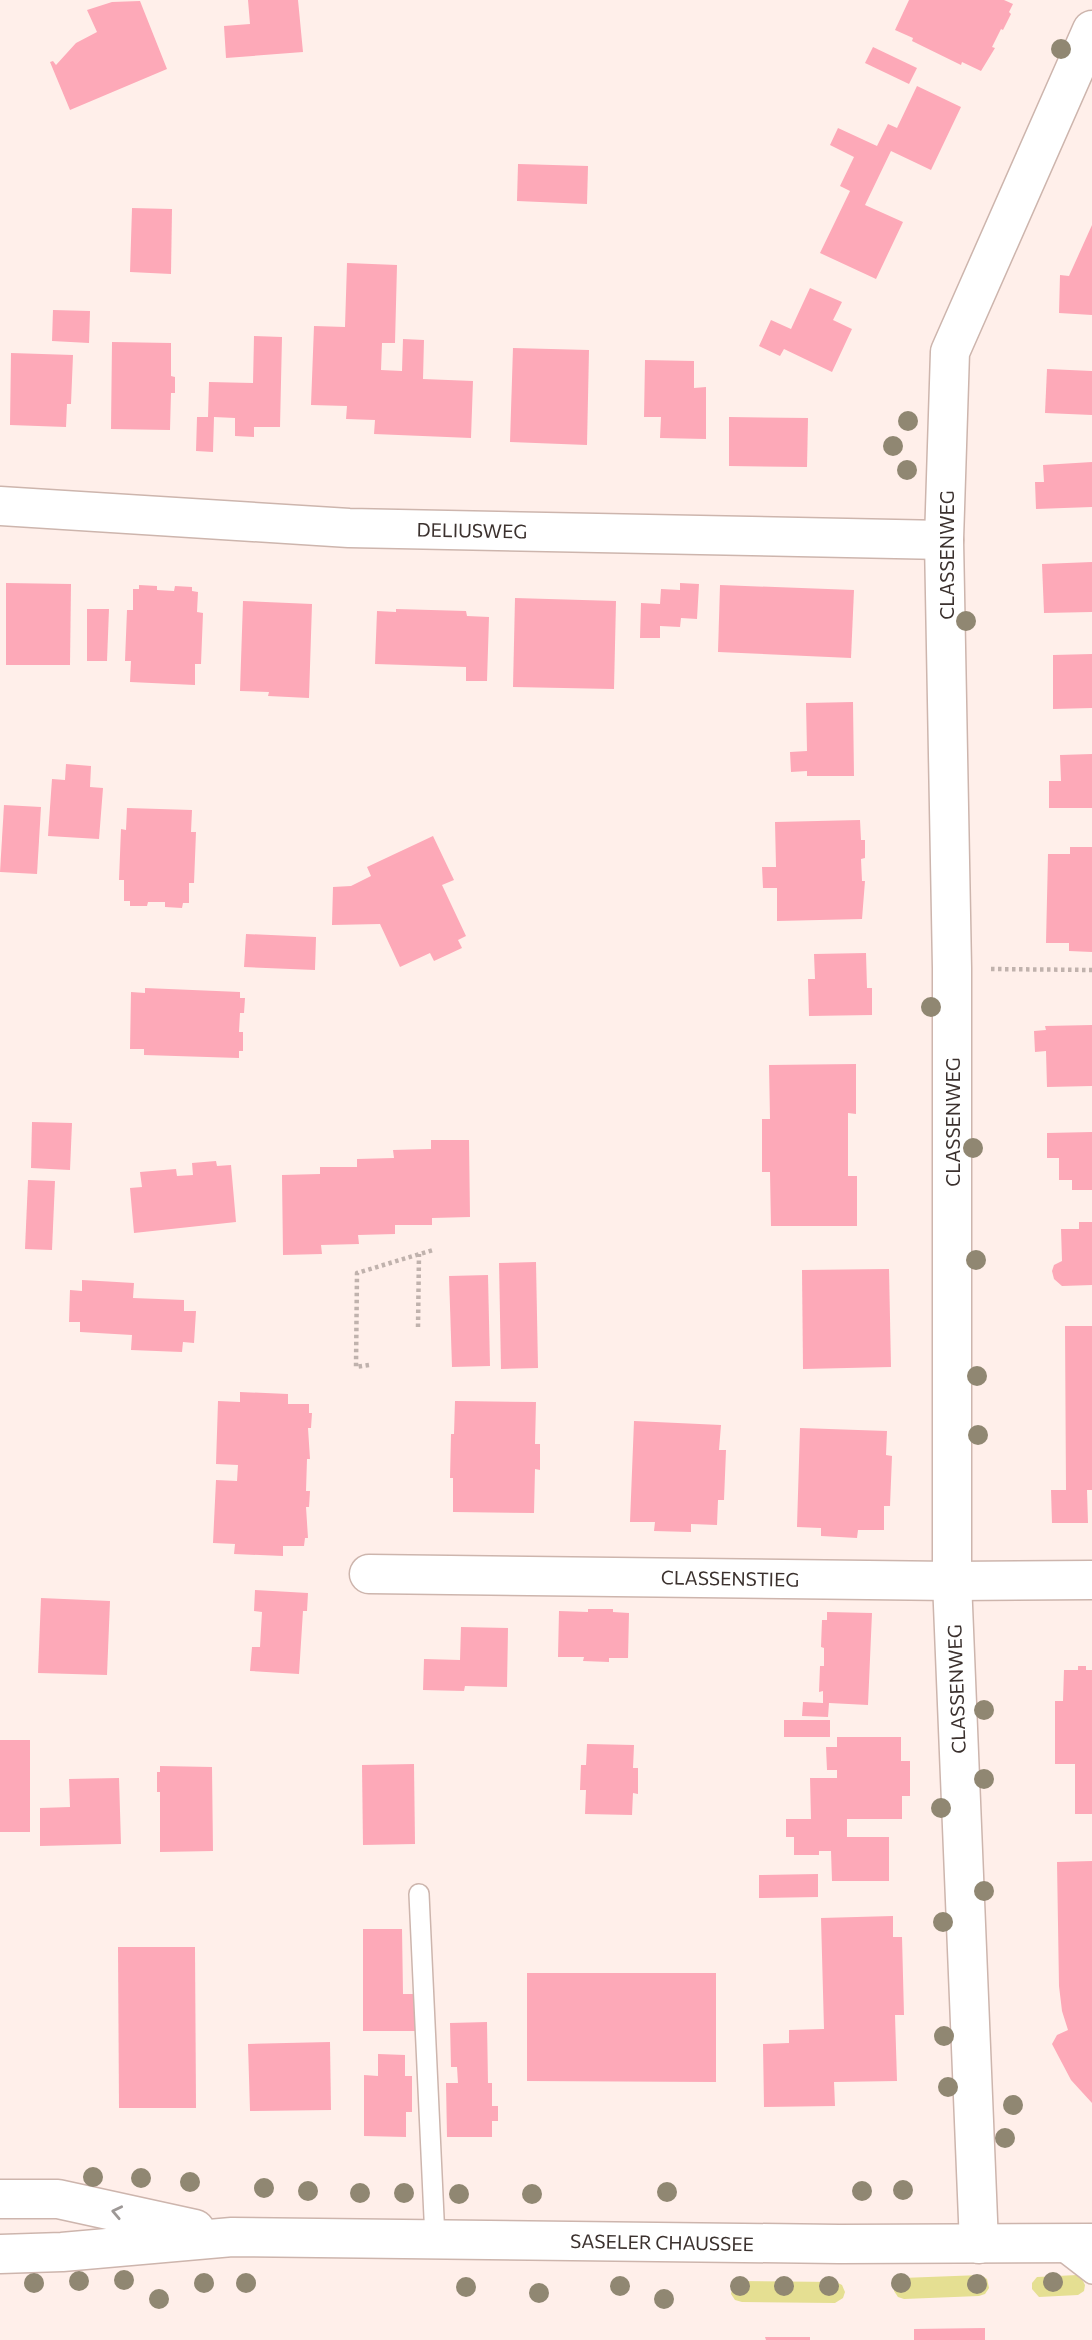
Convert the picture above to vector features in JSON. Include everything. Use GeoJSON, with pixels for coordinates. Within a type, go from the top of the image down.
{"type":"FeatureCollection","features":[{"type":"Feature","properties":{"kind":"street","name":"CLASSENWEG"},"geometry":{"type":"LineString","coordinates":[[979,2244],[952,1581],[952,968],[944,540],[950,352],[1092,30]]}},
{"type":"Feature","properties":{"kind":"street","name":"DELIUSWEG"},"geometry":{"type":"LineString","coordinates":[[0,506],[349,528],[944,540]]}},
{"type":"Feature","properties":{"kind":"street","name":"CLASSENSTIEG"},"geometry":{"type":"LineString","coordinates":[[369,1574],[952,1581],[1092,1580]]}},
{"type":"Feature","properties":{"kind":"street","name":"SASELER CHAUSSEE"},"geometry":{"type":"LineString","coordinates":[[0,2200],[58,2200],[232,2237]]}},
{"type":"Feature","properties":{"kind":"street","name":"SASELER CHAUSSEE"},"geometry":{"type":"LineString","coordinates":[[0,2254],[62,2252],[232,2237],[1092,2244]]}},
{"type":"Feature","properties":{"kind":"lane"},"geometry":{"type":"LineString","coordinates":[[419,1894],[435,2239]]}},
{"type":"Feature","properties":{"kind":"lane"},"geometry":{"type":"LineString","coordinates":[[1054,2244],[1092,2273]]}},
{"type":"Feature","properties":{"kind":"path"},"geometry":{"type":"LineString","coordinates":[[952,968],[1092,970]]}},
{"type":"Feature","properties":{"kind":"path"},"geometry":{"type":"LineString","coordinates":[[369,1365],[356,1367],[357,1273],[433,1250]]}},
{"type":"Feature","properties":{"kind":"path"},"geometry":{"type":"LineString","coordinates":[[418,1328],[419,1254]]}},
{"type":"Feature","properties":{"kind":"shaded area"},"geometry":{"type":"Polygon","coordinates":[[[981,2275],[987,2279],[989,2288],[985,2294],[979,2296],[904,2299],[898,2297],[894,2291],[894,2284],[902,2278],[981,2275]]]}},
{"type":"Feature","properties":{"kind":"shaded area"},"geometry":{"type":"Polygon","coordinates":[[[1077,2275],[1085,2285],[1084,2291],[1078,2295],[1039,2297],[1032,2289],[1032,2283],[1037,2277],[1077,2275]]]}},
{"type":"Feature","properties":{"kind":"shaded area"},"geometry":{"type":"Polygon","coordinates":[[[739,2281],[836,2282],[842,2285],[845,2292],[843,2298],[835,2303],[742,2302],[735,2300],[731,2294],[733,2284],[739,2281]]]}},
{"type":"Feature","properties":{"kind":"building"},"geometry":{"type":"Polygon","coordinates":[[[248,0],[298,0],[303,52],[226,58],[224,26],[250,24],[248,0]]]}},
{"type":"Feature","properties":{"kind":"building"},"geometry":{"type":"Polygon","coordinates":[[[909,0],[1004,0],[1013,4],[1009,12],[1011,14],[992,47],[995,48],[981,71],[962,62],[961,65],[895,30],[909,0]]]}},
{"type":"Feature","properties":{"kind":"building"},"geometry":{"type":"Polygon","coordinates":[[[140,1],[167,69],[70,110],[50,62],[53,61],[56,65],[76,43],[97,32],[87,10],[112,2],[140,1]]]}},
{"type":"Feature","properties":{"kind":"building"},"geometry":{"type":"Polygon","coordinates":[[[873,47],[917,68],[909,84],[865,63],[873,47]]]}},
{"type":"Feature","properties":{"kind":"building"},"geometry":{"type":"Polygon","coordinates":[[[917,86],[961,107],[931,170],[891,151],[865,205],[903,222],[876,279],[820,253],[850,191],[840,186],[854,157],[830,145],[838,128],[877,146],[888,124],[897,128],[917,86]]]}},
{"type":"Feature","properties":{"kind":"building"},"geometry":{"type":"Polygon","coordinates":[[[518,164],[588,166],[587,204],[517,201],[518,164]]]}},
{"type":"Feature","properties":{"kind":"building"},"geometry":{"type":"Polygon","coordinates":[[[132,208],[172,209],[171,274],[130,272],[132,208]]]}},
{"type":"Feature","properties":{"kind":"building"},"geometry":{"type":"Polygon","coordinates":[[[1092,225],[1092,315],[1059,313],[1060,275],[1069,276],[1092,225]]]}},
{"type":"Feature","properties":{"kind":"building"},"geometry":{"type":"Polygon","coordinates":[[[347,263],[397,265],[395,343],[382,343],[381,370],[402,371],[403,339],[424,340],[423,379],[473,381],[471,438],[374,434],[375,420],[346,419],[347,406],[311,405],[314,326],[345,327],[347,263]]]}},
{"type":"Feature","properties":{"kind":"building"},"geometry":{"type":"Polygon","coordinates":[[[810,288],[842,302],[833,320],[852,329],[832,372],[784,349],[780,356],[759,346],[771,320],[791,329],[810,288]]]}},
{"type":"Feature","properties":{"kind":"building"},"geometry":{"type":"Polygon","coordinates":[[[53,310],[90,311],[89,343],[52,341],[53,310]]]}},
{"type":"Feature","properties":{"kind":"building"},"geometry":{"type":"Polygon","coordinates":[[[254,336],[282,337],[280,427],[254,427],[254,437],[235,436],[235,418],[214,417],[213,452],[196,451],[197,417],[208,417],[209,382],[253,383],[254,336]]]}},
{"type":"Feature","properties":{"kind":"building"},"geometry":{"type":"Polygon","coordinates":[[[112,342],[171,343],[171,376],[175,377],[175,393],[171,393],[170,430],[111,429],[112,342]]]}},
{"type":"Feature","properties":{"kind":"building"},"geometry":{"type":"Polygon","coordinates":[[[513,348],[589,350],[587,445],[510,442],[513,348]]]}},
{"type":"Feature","properties":{"kind":"building"},"geometry":{"type":"Polygon","coordinates":[[[11,353],[73,355],[71,404],[67,404],[66,427],[10,425],[11,353]]]}},
{"type":"Feature","properties":{"kind":"building"},"geometry":{"type":"Polygon","coordinates":[[[645,360],[694,361],[694,388],[706,387],[706,439],[660,438],[661,417],[644,417],[645,360]]]}},
{"type":"Feature","properties":{"kind":"building"},"geometry":{"type":"Polygon","coordinates":[[[1047,369],[1092,371],[1092,415],[1045,413],[1047,369]]]}},
{"type":"Feature","properties":{"kind":"building"},"geometry":{"type":"Polygon","coordinates":[[[729,417],[808,418],[807,467],[729,466],[729,417]]]}},
{"type":"Feature","properties":{"kind":"building"},"geometry":{"type":"Polygon","coordinates":[[[1092,462],[1092,507],[1036,509],[1035,482],[1044,482],[1043,465],[1092,462]]]}},
{"type":"Feature","properties":{"kind":"building"},"geometry":{"type":"Polygon","coordinates":[[[1092,562],[1092,612],[1044,613],[1042,564],[1092,562]]]}},
{"type":"Feature","properties":{"kind":"building"},"geometry":{"type":"Polygon","coordinates":[[[6,583],[71,584],[70,665],[6,665],[6,583]]]}},
{"type":"Feature","properties":{"kind":"building"},"geometry":{"type":"Polygon","coordinates":[[[680,583],[699,584],[697,619],[681,618],[680,627],[660,626],[660,638],[640,638],[641,603],[660,604],[661,589],[680,590],[680,583]]]}},
{"type":"Feature","properties":{"kind":"building"},"geometry":{"type":"Polygon","coordinates":[[[139,585],[174,591],[175,586],[192,587],[192,591],[198,592],[197,612],[203,613],[201,664],[195,664],[195,685],[130,682],[131,661],[125,661],[127,610],[133,610],[133,589],[139,589],[139,585]]]}},
{"type":"Feature","properties":{"kind":"building"},"geometry":{"type":"Polygon","coordinates":[[[720,585],[854,590],[851,658],[718,652],[720,585]]]}},
{"type":"Feature","properties":{"kind":"building"},"geometry":{"type":"Polygon","coordinates":[[[515,598],[616,601],[614,689],[513,687],[515,598]]]}},
{"type":"Feature","properties":{"kind":"building"},"geometry":{"type":"Polygon","coordinates":[[[243,601],[312,604],[309,698],[268,696],[269,692],[240,691],[243,601]]]}},
{"type":"Feature","properties":{"kind":"building"},"geometry":{"type":"Polygon","coordinates":[[[87,609],[109,609],[107,661],[87,661],[87,609]]]}},
{"type":"Feature","properties":{"kind":"building"},"geometry":{"type":"Polygon","coordinates":[[[396,609],[466,611],[467,616],[489,617],[487,681],[466,681],[466,667],[375,664],[377,611],[396,612],[396,609]]]}},
{"type":"Feature","properties":{"kind":"building"},"geometry":{"type":"Polygon","coordinates":[[[1092,654],[1092,708],[1053,709],[1053,655],[1092,654]]]}},
{"type":"Feature","properties":{"kind":"building"},"geometry":{"type":"Polygon","coordinates":[[[853,702],[854,776],[807,776],[807,771],[791,772],[790,752],[807,751],[806,703],[853,702]]]}},
{"type":"Feature","properties":{"kind":"building"},"geometry":{"type":"Polygon","coordinates":[[[1092,754],[1092,808],[1049,808],[1049,781],[1061,781],[1060,755],[1092,754]]]}},
{"type":"Feature","properties":{"kind":"building"},"geometry":{"type":"Polygon","coordinates":[[[66,764],[91,766],[90,787],[103,788],[99,839],[48,836],[52,779],[65,780],[66,764]]]}},
{"type":"Feature","properties":{"kind":"building"},"geometry":{"type":"Polygon","coordinates":[[[4,805],[41,807],[37,874],[0,872],[4,805]]]}},
{"type":"Feature","properties":{"kind":"building"},"geometry":{"type":"Polygon","coordinates":[[[127,808],[192,810],[191,832],[196,832],[194,883],[189,883],[189,903],[183,903],[182,908],[165,907],[165,902],[130,906],[130,901],[124,901],[124,880],[119,880],[121,829],[126,830],[127,808]]]}},
{"type":"Feature","properties":{"kind":"building"},"geometry":{"type":"Polygon","coordinates":[[[860,820],[861,840],[865,840],[865,858],[861,859],[862,881],[865,881],[862,919],[777,921],[777,888],[763,888],[762,867],[776,867],[775,822],[860,820]]]}},
{"type":"Feature","properties":{"kind":"building"},"geometry":{"type":"Polygon","coordinates":[[[433,836],[454,880],[442,885],[466,936],[458,940],[462,948],[434,961],[430,953],[400,967],[380,924],[332,925],[333,887],[351,886],[371,876],[367,867],[433,836]]]}},
{"type":"Feature","properties":{"kind":"building"},"geometry":{"type":"Polygon","coordinates":[[[1070,847],[1092,847],[1092,952],[1069,951],[1069,943],[1046,943],[1048,854],[1070,854],[1070,847]]]}},
{"type":"Feature","properties":{"kind":"building"},"geometry":{"type":"Polygon","coordinates":[[[246,934],[316,937],[315,970],[244,967],[246,934]]]}},
{"type":"Feature","properties":{"kind":"building"},"geometry":{"type":"Polygon","coordinates":[[[866,953],[867,988],[872,988],[872,1015],[809,1016],[808,979],[815,979],[814,954],[866,953]]]}},
{"type":"Feature","properties":{"kind":"building"},"geometry":{"type":"Polygon","coordinates":[[[145,988],[240,992],[240,998],[245,998],[244,1013],[240,1013],[239,1032],[243,1032],[243,1051],[239,1051],[239,1058],[144,1055],[144,1049],[130,1049],[131,992],[145,993],[145,988]]]}},
{"type":"Feature","properties":{"kind":"building"},"geometry":{"type":"Polygon","coordinates":[[[1092,1025],[1092,1086],[1047,1087],[1046,1051],[1035,1052],[1034,1031],[1046,1030],[1045,1026],[1092,1025]]]}},
{"type":"Feature","properties":{"kind":"building"},"geometry":{"type":"Polygon","coordinates":[[[856,1064],[856,1114],[848,1113],[848,1176],[857,1176],[857,1226],[771,1226],[770,1172],[762,1172],[762,1119],[770,1119],[769,1065],[856,1064]]]}},
{"type":"Feature","properties":{"kind":"building"},"geometry":{"type":"Polygon","coordinates":[[[32,1122],[72,1123],[70,1170],[31,1168],[32,1122]]]}},
{"type":"Feature","properties":{"kind":"building"},"geometry":{"type":"Polygon","coordinates":[[[1092,1132],[1092,1190],[1072,1190],[1072,1180],[1059,1180],[1059,1158],[1047,1158],[1047,1133],[1092,1132]]]}},
{"type":"Feature","properties":{"kind":"building"},"geometry":{"type":"Polygon","coordinates":[[[431,1140],[469,1140],[470,1217],[432,1218],[432,1225],[395,1225],[395,1234],[358,1235],[359,1244],[321,1245],[322,1254],[283,1255],[282,1175],[320,1174],[320,1167],[357,1167],[357,1159],[394,1158],[393,1150],[431,1149],[431,1140]]]}},
{"type":"Feature","properties":{"kind":"building"},"geometry":{"type":"Polygon","coordinates":[[[216,1161],[217,1166],[231,1165],[236,1222],[134,1233],[130,1188],[142,1187],[140,1172],[176,1169],[177,1176],[193,1175],[192,1163],[216,1161]]]}},
{"type":"Feature","properties":{"kind":"building"},"geometry":{"type":"Polygon","coordinates":[[[28,1180],[55,1181],[52,1250],[25,1249],[28,1180]]]}},
{"type":"Feature","properties":{"kind":"building"},"geometry":{"type":"Polygon","coordinates":[[[1079,1222],[1092,1222],[1092,1285],[1062,1286],[1054,1279],[1052,1271],[1054,1265],[1062,1261],[1061,1229],[1079,1229],[1079,1222]]]}},
{"type":"Feature","properties":{"kind":"building"},"geometry":{"type":"Polygon","coordinates":[[[536,1262],[538,1368],[501,1369],[499,1263],[536,1262]]]}},
{"type":"Feature","properties":{"kind":"building"},"geometry":{"type":"Polygon","coordinates":[[[889,1269],[891,1367],[803,1369],[802,1270],[889,1269]]]}},
{"type":"Feature","properties":{"kind":"building"},"geometry":{"type":"Polygon","coordinates":[[[488,1275],[490,1366],[452,1367],[449,1276],[488,1275]]]}},
{"type":"Feature","properties":{"kind":"building"},"geometry":{"type":"Polygon","coordinates":[[[82,1280],[134,1283],[133,1298],[184,1300],[184,1311],[196,1311],[194,1343],[183,1342],[182,1352],[131,1350],[132,1335],[80,1332],[80,1322],[69,1322],[70,1290],[82,1291],[82,1280]]]}},
{"type":"Feature","properties":{"kind":"building"},"geometry":{"type":"Polygon","coordinates":[[[1065,1326],[1092,1326],[1092,1490],[1087,1490],[1088,1523],[1052,1523],[1051,1490],[1066,1490],[1065,1326]]]}},
{"type":"Feature","properties":{"kind":"building"},"geometry":{"type":"Polygon","coordinates":[[[240,1392],[288,1394],[288,1404],[309,1404],[309,1413],[312,1413],[311,1428],[308,1428],[310,1459],[307,1459],[306,1491],[310,1491],[309,1507],[306,1507],[308,1538],[305,1538],[304,1546],[283,1546],[283,1556],[234,1554],[235,1544],[213,1543],[216,1480],[237,1481],[238,1465],[216,1464],[218,1401],[240,1402],[240,1392]]]}},
{"type":"Feature","properties":{"kind":"building"},"geometry":{"type":"Polygon","coordinates":[[[455,1401],[536,1402],[535,1444],[540,1444],[540,1470],[535,1469],[534,1513],[453,1512],[453,1478],[450,1478],[455,1401]]]}},
{"type":"Feature","properties":{"kind":"building"},"geometry":{"type":"Polygon","coordinates":[[[634,1421],[721,1425],[719,1450],[726,1450],[724,1500],[718,1500],[717,1525],[691,1524],[691,1532],[654,1531],[655,1522],[630,1522],[634,1421]]]}},
{"type":"Feature","properties":{"kind":"building"},"geometry":{"type":"Polygon","coordinates":[[[800,1428],[887,1431],[886,1455],[892,1456],[890,1506],[884,1506],[884,1530],[858,1530],[857,1538],[821,1536],[821,1528],[797,1527],[800,1428]]]}},
{"type":"Feature","properties":{"kind":"building"},"geometry":{"type":"Polygon","coordinates":[[[255,1590],[308,1593],[307,1611],[303,1611],[299,1674],[250,1671],[252,1647],[260,1647],[262,1612],[254,1611],[255,1590]]]}},
{"type":"Feature","properties":{"kind":"building"},"geometry":{"type":"Polygon","coordinates":[[[41,1598],[110,1601],[107,1675],[38,1673],[41,1598]]]}},
{"type":"Feature","properties":{"kind":"building"},"geometry":{"type":"Polygon","coordinates":[[[588,1609],[613,1609],[613,1612],[629,1613],[628,1658],[609,1658],[609,1662],[583,1661],[584,1657],[558,1657],[559,1611],[588,1612],[588,1609]]]}},
{"type":"Feature","properties":{"kind":"building"},"geometry":{"type":"Polygon","coordinates":[[[827,1612],[872,1613],[868,1705],[829,1703],[828,1717],[802,1716],[803,1702],[823,1703],[823,1691],[819,1692],[820,1666],[824,1666],[824,1648],[821,1647],[822,1620],[827,1620],[827,1612]]]}},
{"type":"Feature","properties":{"kind":"building"},"geometry":{"type":"Polygon","coordinates":[[[461,1627],[508,1628],[507,1687],[465,1686],[464,1691],[423,1690],[424,1659],[460,1660],[461,1627]]]}},
{"type":"Feature","properties":{"kind":"building"},"geometry":{"type":"Polygon","coordinates":[[[1078,1666],[1086,1666],[1086,1670],[1092,1670],[1092,1814],[1075,1814],[1075,1764],[1055,1764],[1055,1701],[1063,1701],[1064,1670],[1078,1670],[1078,1666]]]}},
{"type":"Feature","properties":{"kind":"building"},"geometry":{"type":"Polygon","coordinates":[[[784,1720],[830,1720],[830,1737],[784,1737],[784,1720]]]}},
{"type":"Feature","properties":{"kind":"building"},"geometry":{"type":"Polygon","coordinates":[[[837,1737],[901,1737],[901,1761],[910,1761],[910,1796],[902,1796],[902,1819],[847,1819],[847,1837],[889,1837],[889,1881],[832,1881],[831,1851],[819,1851],[819,1855],[794,1855],[794,1837],[786,1837],[786,1819],[811,1819],[810,1778],[837,1778],[837,1770],[827,1770],[826,1747],[837,1747],[837,1737]]]}},
{"type":"Feature","properties":{"kind":"building"},"geometry":{"type":"Polygon","coordinates":[[[0,1740],[30,1740],[30,1832],[0,1832],[0,1740]]]}},
{"type":"Feature","properties":{"kind":"building"},"geometry":{"type":"Polygon","coordinates":[[[587,1744],[634,1745],[633,1768],[638,1768],[638,1794],[633,1793],[632,1815],[585,1814],[586,1790],[580,1790],[581,1765],[586,1765],[587,1744]]]}},
{"type":"Feature","properties":{"kind":"building"},"geometry":{"type":"Polygon","coordinates":[[[414,1764],[415,1844],[363,1845],[362,1765],[414,1764]]]}},
{"type":"Feature","properties":{"kind":"building"},"geometry":{"type":"Polygon","coordinates":[[[160,1766],[212,1767],[213,1851],[160,1852],[160,1792],[157,1792],[157,1772],[160,1772],[160,1766]]]}},
{"type":"Feature","properties":{"kind":"building"},"geometry":{"type":"Polygon","coordinates":[[[119,1778],[121,1844],[40,1846],[40,1808],[70,1807],[69,1779],[119,1778]]]}},
{"type":"Feature","properties":{"kind":"building"},"geometry":{"type":"Polygon","coordinates":[[[1092,1861],[1092,2103],[1071,2080],[1052,2044],[1057,2035],[1068,2030],[1059,1986],[1057,1862],[1092,1861]]]}},
{"type":"Feature","properties":{"kind":"building"},"geometry":{"type":"Polygon","coordinates":[[[818,1874],[818,1897],[759,1898],[759,1875],[818,1874]]]}},
{"type":"Feature","properties":{"kind":"building"},"geometry":{"type":"Polygon","coordinates":[[[893,1916],[893,1937],[902,1937],[904,2015],[895,2015],[897,2081],[834,2082],[835,2106],[764,2107],[763,2044],[789,2043],[789,2030],[824,2029],[821,1918],[893,1916]]]}},
{"type":"Feature","properties":{"kind":"building"},"geometry":{"type":"Polygon","coordinates":[[[363,1929],[402,1929],[403,1994],[416,1994],[416,2031],[363,2031],[363,1929]]]}},
{"type":"Feature","properties":{"kind":"building"},"geometry":{"type":"Polygon","coordinates":[[[118,1947],[195,1947],[196,2108],[119,2108],[118,1947]]]}},
{"type":"Feature","properties":{"kind":"building"},"geometry":{"type":"Polygon","coordinates":[[[527,1973],[716,1973],[716,2082],[527,2081],[527,1973]]]}},
{"type":"Feature","properties":{"kind":"building"},"geometry":{"type":"Polygon","coordinates":[[[487,2022],[488,2083],[492,2083],[492,2106],[498,2106],[498,2121],[492,2121],[492,2137],[447,2137],[446,2083],[458,2083],[457,2067],[451,2067],[450,2023],[487,2022]]]}},
{"type":"Feature","properties":{"kind":"building"},"geometry":{"type":"Polygon","coordinates":[[[330,2042],[331,2110],[250,2111],[248,2044],[330,2042]]]}},
{"type":"Feature","properties":{"kind":"building"},"geometry":{"type":"Polygon","coordinates":[[[378,2054],[405,2055],[405,2076],[412,2076],[412,2112],[406,2112],[406,2137],[364,2136],[364,2075],[378,2076],[378,2054]]]}},
{"type":"Feature","properties":{"kind":"building"},"geometry":{"type":"Polygon","coordinates":[[[985,2328],[985,2340],[914,2340],[914,2329],[985,2328]]]}},
{"type":"Feature","properties":{"kind":"building"},"geometry":{"type":"Polygon","coordinates":[[[765,2337],[810,2337],[810,2340],[766,2340],[765,2337]]]}}]}
